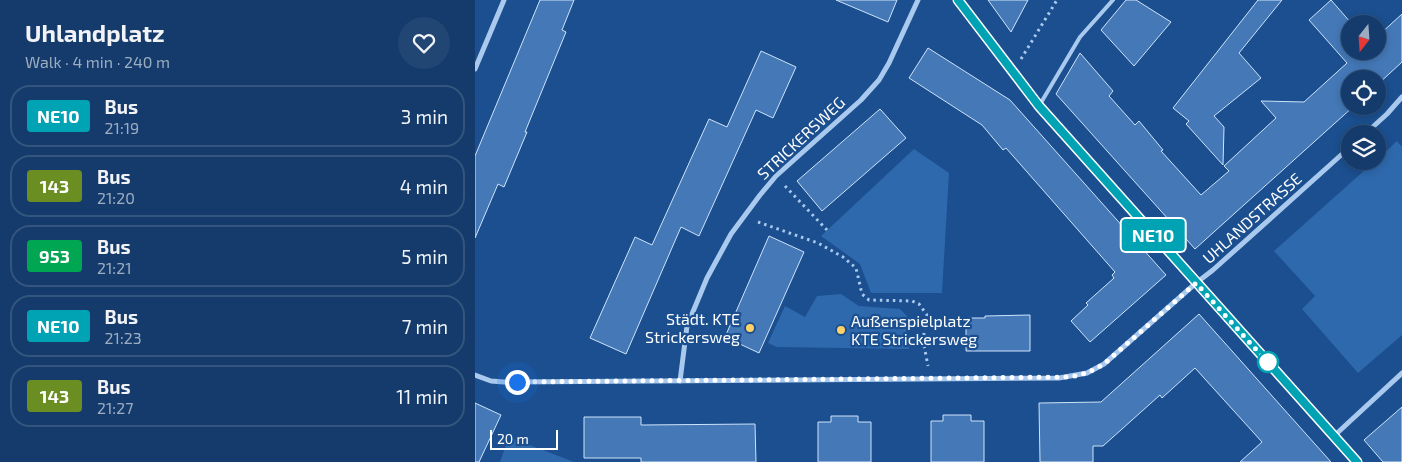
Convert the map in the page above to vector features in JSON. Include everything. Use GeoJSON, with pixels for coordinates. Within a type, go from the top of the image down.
{"type":"FeatureCollection","features":[{"type":"Feature","properties":{"kind":"street"},"geometry":{"type":"LineString","coordinates":[[475,69],[504,0]]}},
{"type":"Feature","properties":{"kind":"street","name":"STRICKERSWEG"},"geometry":{"type":"LineString","coordinates":[[680,381],[685,332],[712,267],[731,234],[743,216],[776,176],[861,100],[879,80],[889,63],[918,0]]}},
{"type":"Feature","properties":{"kind":"street"},"geometry":{"type":"LineString","coordinates":[[958,0],[1039,106],[1357,462]]}},
{"type":"Feature","properties":{"kind":"street"},"geometry":{"type":"LineString","coordinates":[[1375,125],[1401,99]]}},
{"type":"Feature","properties":{"kind":"street","name":"UHLANDSTRASSE"},"geometry":{"type":"LineString","coordinates":[[475,375],[504,382],[1059,378],[1087,373],[1113,357],[1341,155]]}},
{"type":"Feature","properties":{"kind":"street"},"geometry":{"type":"LineString","coordinates":[[1334,436],[1402,373]]}},
{"type":"Feature","properties":{"kind":"lane"},"geometry":{"type":"LineString","coordinates":[[1039,106],[1080,37],[1113,0]]}},
{"type":"Feature","properties":{"kind":"path"},"geometry":{"type":"LineString","coordinates":[[1013,73],[1057,0]]}},
{"type":"Feature","properties":{"kind":"path"},"geometry":{"type":"LineString","coordinates":[[776,176],[827,230]]}},
{"type":"Feature","properties":{"kind":"path"},"geometry":{"type":"LineString","coordinates":[[743,216],[818,243],[843,257],[856,268],[862,294],[869,300],[911,300],[919,304],[927,315],[923,340],[930,379]]}},
{"type":"Feature","properties":{"kind":"shaded area"},"geometry":{"type":"Polygon","coordinates":[[[1397,141],[1402,147],[1402,335],[1358,373],[1302,309],[1315,296],[1274,251],[1365,170],[1386,170],[1386,151],[1397,141]]]}},
{"type":"Feature","properties":{"kind":"shaded area"},"geometry":{"type":"Polygon","coordinates":[[[914,149],[949,173],[942,293],[871,293],[860,264],[821,236],[914,149]]]}},
{"type":"Feature","properties":{"kind":"shaded area","name":"Außenspielplatz KTE Strickersweg"},"geometry":{"type":"Polygon","coordinates":[[[841,294],[859,306],[900,309],[907,316],[909,349],[777,347],[768,343],[785,306],[805,317],[817,296],[841,294]]]}},
{"type":"Feature","properties":{"kind":"shaded area"},"geometry":{"type":"Polygon","coordinates":[[[509,437],[574,462],[500,462],[509,437]]]}},
{"type":"Feature","properties":{"kind":"building"},"geometry":{"type":"Polygon","coordinates":[[[540,0],[574,0],[562,30],[566,32],[525,132],[527,132],[504,187],[498,184],[475,238],[475,156],[540,0]]]}},
{"type":"Feature","properties":{"kind":"building"},"geometry":{"type":"Polygon","coordinates":[[[836,0],[897,0],[888,22],[836,0]]]}},
{"type":"Feature","properties":{"kind":"building"},"geometry":{"type":"Polygon","coordinates":[[[988,0],[1028,0],[1011,32],[988,0]]]}},
{"type":"Feature","properties":{"kind":"building"},"geometry":{"type":"Polygon","coordinates":[[[1126,0],[1136,0],[1171,22],[1134,66],[1101,30],[1126,0]]]}},
{"type":"Feature","properties":{"kind":"building"},"geometry":{"type":"Polygon","coordinates":[[[1258,0],[1282,0],[1239,53],[1261,78],[1214,116],[1224,127],[1223,165],[1186,124],[1189,121],[1173,108],[1258,0]]]}},
{"type":"Feature","properties":{"kind":"building"},"geometry":{"type":"Polygon","coordinates":[[[1331,0],[1344,15],[1341,15],[1341,56],[1309,20],[1331,0]]]}},
{"type":"Feature","properties":{"kind":"building"},"geometry":{"type":"Polygon","coordinates":[[[1402,14],[1402,62],[1386,77],[1386,70],[1341,70],[1341,115],[1344,115],[1195,249],[1056,94],[1080,53],[1113,91],[1109,96],[1135,125],[1139,121],[1163,150],[1161,151],[1201,195],[1229,171],[1224,166],[1276,118],[1261,101],[1304,102],[1347,63],[1344,60],[1386,60],[1386,29],[1402,14]]]}},
{"type":"Feature","properties":{"kind":"building"},"geometry":{"type":"Polygon","coordinates":[[[928,48],[1010,100],[1166,275],[1090,342],[1071,321],[1088,305],[1086,303],[1114,278],[1112,275],[1115,272],[1006,148],[1003,150],[982,125],[909,78],[928,48]]]}},
{"type":"Feature","properties":{"kind":"building"},"geometry":{"type":"Polygon","coordinates":[[[761,51],[796,67],[773,118],[756,110],[699,236],[681,227],[626,354],[590,338],[635,237],[652,245],[709,119],[727,127],[761,51]]]}},
{"type":"Feature","properties":{"kind":"building"},"geometry":{"type":"Polygon","coordinates":[[[880,109],[906,138],[822,211],[797,181],[880,109]]]}},
{"type":"Feature","properties":{"kind":"building"},"geometry":{"type":"Polygon","coordinates":[[[769,236],[804,252],[759,353],[725,337],[769,236]]]}},
{"type":"Feature","properties":{"kind":"building"},"geometry":{"type":"Polygon","coordinates":[[[1199,314],[1331,462],[1240,462],[1262,442],[1195,368],[1162,398],[1160,395],[1103,446],[1093,446],[1093,462],[1040,462],[1039,403],[1101,402],[1199,314]]]}},
{"type":"Feature","properties":{"kind":"building"},"geometry":{"type":"Polygon","coordinates":[[[1030,315],[1030,351],[966,351],[966,318],[1030,315]]]}},
{"type":"Feature","properties":{"kind":"building"},"geometry":{"type":"Polygon","coordinates":[[[475,403],[501,415],[479,462],[475,462],[475,403]]]}},
{"type":"Feature","properties":{"kind":"building"},"geometry":{"type":"Polygon","coordinates":[[[1402,407],[1402,462],[1383,462],[1364,440],[1402,407]]]}},
{"type":"Feature","properties":{"kind":"building"},"geometry":{"type":"Polygon","coordinates":[[[943,415],[971,415],[971,421],[984,421],[984,462],[931,462],[931,421],[943,421],[943,415]]]}},
{"type":"Feature","properties":{"kind":"building"},"geometry":{"type":"Polygon","coordinates":[[[831,416],[858,416],[858,422],[871,422],[871,462],[818,462],[818,422],[831,422],[831,416]]]}},
{"type":"Feature","properties":{"kind":"building"},"geometry":{"type":"Polygon","coordinates":[[[584,417],[641,417],[641,425],[755,424],[756,462],[641,462],[641,458],[584,458],[584,417]]]}},
{"type":"Feature","properties":{"kind":"bus line","name":"NE10"},"geometry":{"type":"LineString","coordinates":[[958,0],[1039,106],[1357,462]]}},
{"type":"Feature","properties":{"kind":"place","name":"Städt. KTE Strickersweg"},"geometry":{"type":"Point","coordinates":[750,328]}},
{"type":"Feature","properties":{"kind":"place","name":"Außenspielplatz KTE Strickersweg"},"geometry":{"type":"Point","coordinates":[841,330]}},
{"type":"Feature","properties":{"kind":"route"},"geometry":{"type":"LineString","coordinates":[[517,382],[1071,377],[1087,373],[1104,364],[1196,283],[1269,364],[1268,362]]}}]}
